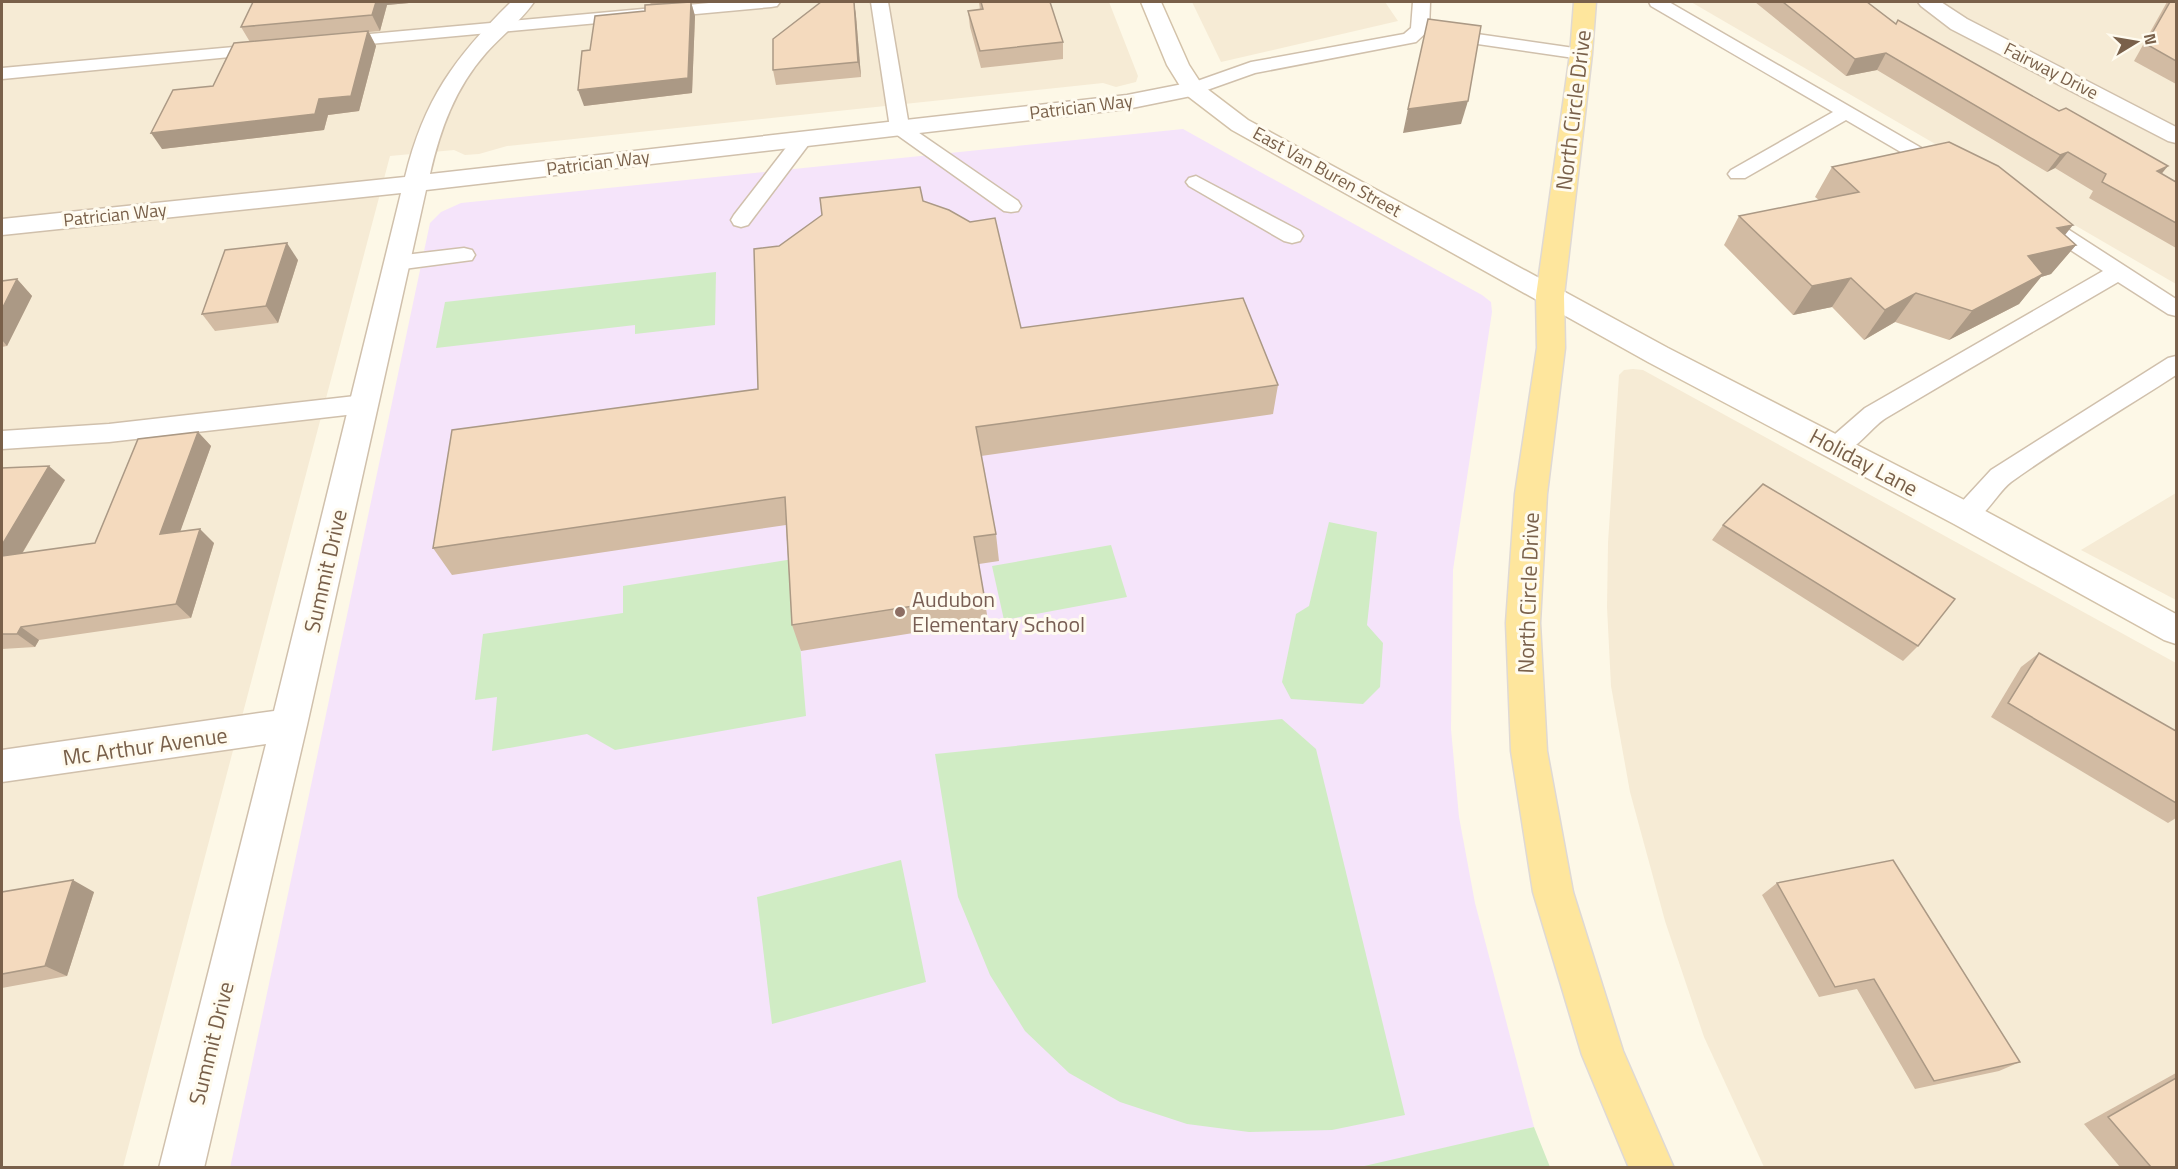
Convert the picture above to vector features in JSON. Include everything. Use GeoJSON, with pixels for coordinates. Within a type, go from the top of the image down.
{"type":"FeatureCollection","features":[{"type":"Feature","properties":{"kind":"main road","name":"North Circle Drive"},"geometry":{"type":"LineString","coordinates":[[1585,2],[1581,54],[1550,296],[1551,348],[1531,494],[1523,622],[1528,751],[1553,892],[1603,1055],[1652,1167]]}},
{"type":"Feature","properties":{"kind":"street","name":"Summit Drive"},"geometry":{"type":"LineString","coordinates":[[181,1167],[289,725],[426,139],[450,83],[466,60],[523,2]]}},
{"type":"Feature","properties":{"kind":"street","name":"East Van Buren Street"},"geometry":{"type":"LineString","coordinates":[[1150,2],[1178,65],[1193,89],[1240,124],[1550,296]]}},
{"type":"Feature","properties":{"kind":"street","name":"Fairway Drive"},"geometry":{"type":"LineString","coordinates":[[1928,2],[1959,24],[2176,136]]}},
{"type":"Feature","properties":{"kind":"street","name":"Patrician Way"},"geometry":{"type":"LineString","coordinates":[[2,227],[802,140],[1127,102],[1193,89]]}},
{"type":"Feature","properties":{"kind":"street","name":"Holiday Lane"},"geometry":{"type":"LineString","coordinates":[[1550,296],[1965,515],[2176,630]]}},
{"type":"Feature","properties":{"kind":"street","name":"Mc Arthur Avenue"},"geometry":{"type":"LineString","coordinates":[[2,766],[289,725]]}},
{"type":"Feature","properties":{"kind":"lane"},"geometry":{"type":"LineString","coordinates":[[320,44],[771,2]]}},
{"type":"Feature","properties":{"kind":"lane"},"geometry":{"type":"LineString","coordinates":[[879,2],[900,128],[1011,206]]}},
{"type":"Feature","properties":{"kind":"lane"},"geometry":{"type":"LineString","coordinates":[[1420,30],[1421,2]]}},
{"type":"Feature","properties":{"kind":"lane"},"geometry":{"type":"LineString","coordinates":[[1657,2],[1962,178]]}},
{"type":"Feature","properties":{"kind":"lane"},"geometry":{"type":"LineString","coordinates":[[1193,89],[1251,68],[1410,38],[1420,30],[1581,54]]}},
{"type":"Feature","properties":{"kind":"lane"},"geometry":{"type":"LineString","coordinates":[[2,74],[284,48]]}},
{"type":"Feature","properties":{"kind":"lane"},"geometry":{"type":"LineString","coordinates":[[1738,174],[1846,112]]}},
{"type":"Feature","properties":{"kind":"lane"},"geometry":{"type":"LineString","coordinates":[[741,220],[802,140]]}},
{"type":"Feature","properties":{"kind":"lane"},"geometry":{"type":"LineString","coordinates":[[1196,182],[1292,236]]}},
{"type":"Feature","properties":{"kind":"lane"},"geometry":{"type":"LineString","coordinates":[[2020,208],[2176,309]]}},
{"type":"Feature","properties":{"kind":"lane"},"geometry":{"type":"LineString","coordinates":[[396,263],[464,255]]}},
{"type":"Feature","properties":{"kind":"lane"},"geometry":{"type":"LineString","coordinates":[[1836,447],[1874,414],[2120,272]]}},
{"type":"Feature","properties":{"kind":"lane"},"geometry":{"type":"LineString","coordinates":[[1965,515],[2000,477],[2176,364]]}},
{"type":"Feature","properties":{"kind":"lane"},"geometry":{"type":"LineString","coordinates":[[2,440],[109,433],[364,404]]}},
{"type":"Feature","properties":{"kind":"shaded area"},"geometry":{"type":"Polygon","coordinates":[[[2,2],[1109,2],[1138,76],[1136,82],[1116,87],[1103,83],[507,146],[479,154],[465,155],[454,150],[390,156],[123,1167],[2,1168],[2,2]]]}},
{"type":"Feature","properties":{"kind":"shaded area"},"geometry":{"type":"Polygon","coordinates":[[[1192,2],[1385,2],[1398,21],[1221,62],[1192,2]]]}},
{"type":"Feature","properties":{"kind":"shaded area"},"geometry":{"type":"Polygon","coordinates":[[[1691,2],[2176,2],[2176,284],[1691,2]]]}},
{"type":"Feature","properties":{"kind":"shaded area","name":"Audubon Elementary School"},"geometry":{"type":"Polygon","coordinates":[[[1183,129],[1491,302],[1492,312],[1453,570],[1451,729],[1459,817],[1475,903],[1534,1127],[1360,1168],[230,1168],[430,223],[441,212],[461,203],[1183,129]]]}},
{"type":"Feature","properties":{"kind":"shaded area"},"geometry":{"type":"Polygon","coordinates":[[[1624,370],[1643,370],[2176,663],[2176,1167],[1764,1167],[1704,1037],[1665,921],[1630,792],[1611,686],[1607,607],[1608,543],[1619,375],[1624,370]]]}},
{"type":"Feature","properties":{"kind":"shaded area"},"geometry":{"type":"Polygon","coordinates":[[[2176,493],[2176,600],[2081,550],[2176,493]]]}},
{"type":"Feature","properties":{"kind":"green space"},"geometry":{"type":"Polygon","coordinates":[[[716,272],[715,325],[635,334],[635,325],[436,348],[445,302],[716,272]]]}},
{"type":"Feature","properties":{"kind":"green space"},"geometry":{"type":"Polygon","coordinates":[[[1329,522],[1377,532],[1367,625],[1383,643],[1380,687],[1363,704],[1291,699],[1282,682],[1296,614],[1309,606],[1329,522]]]}},
{"type":"Feature","properties":{"kind":"green space"},"geometry":{"type":"Polygon","coordinates":[[[1111,545],[1127,597],[1004,620],[992,566],[1111,545]]]}},
{"type":"Feature","properties":{"kind":"green space"},"geometry":{"type":"Polygon","coordinates":[[[793,559],[806,716],[615,750],[587,734],[492,751],[497,697],[475,700],[483,634],[623,613],[623,586],[793,559]]]}},
{"type":"Feature","properties":{"kind":"green space"},"geometry":{"type":"Polygon","coordinates":[[[1282,719],[1316,749],[1405,1115],[1332,1130],[1249,1132],[1187,1124],[1120,1102],[1069,1073],[1025,1031],[990,975],[958,897],[935,754],[1282,719]]]}},
{"type":"Feature","properties":{"kind":"green space"},"geometry":{"type":"Polygon","coordinates":[[[901,860],[926,982],[772,1024],[757,897],[901,860]]]}},
{"type":"Feature","properties":{"kind":"green space"},"geometry":{"type":"Polygon","coordinates":[[[1534,1127],[1550,1167],[1360,1167],[1534,1127]]]}},
{"type":"Feature","properties":{"kind":"building"},"geometry":{"type":"Polygon","coordinates":[[[253,2],[376,2],[372,15],[241,27],[253,2]]]}},
{"type":"Feature","properties":{"kind":"building"},"geometry":{"type":"Polygon","coordinates":[[[691,2],[688,78],[578,90],[582,51],[590,50],[595,16],[645,11],[645,5],[691,2]]]}},
{"type":"Feature","properties":{"kind":"building"},"geometry":{"type":"Polygon","coordinates":[[[821,2],[854,2],[858,62],[773,70],[773,39],[821,2]]]}},
{"type":"Feature","properties":{"kind":"building"},"geometry":{"type":"Polygon","coordinates":[[[981,2],[1050,2],[1063,42],[980,51],[968,11],[983,9],[981,2]]]}},
{"type":"Feature","properties":{"kind":"building"},"geometry":{"type":"Polygon","coordinates":[[[1783,2],[1867,2],[1896,24],[1898,20],[2059,111],[2066,108],[2168,166],[2157,171],[2176,182],[2176,223],[2102,182],[2106,174],[2068,152],[2060,155],[1886,53],[1855,59],[1783,2]]]}},
{"type":"Feature","properties":{"kind":"building"},"geometry":{"type":"Polygon","coordinates":[[[2170,2],[2176,2],[2176,61],[2146,44],[2170,2]]]}},
{"type":"Feature","properties":{"kind":"building"},"geometry":{"type":"Polygon","coordinates":[[[1428,19],[1481,26],[1468,101],[1408,109],[1428,19]]]}},
{"type":"Feature","properties":{"kind":"building"},"geometry":{"type":"Polygon","coordinates":[[[368,31],[351,96],[319,99],[315,114],[151,133],[173,90],[213,86],[234,43],[368,31]]]}},
{"type":"Feature","properties":{"kind":"building"},"geometry":{"type":"Polygon","coordinates":[[[1949,142],[1998,166],[2073,225],[2057,228],[2076,245],[2028,256],[2043,274],[1972,311],[1916,293],[1885,310],[1851,278],[1812,286],[1739,216],[1859,192],[1832,167],[1949,142]]]}},
{"type":"Feature","properties":{"kind":"building"},"geometry":{"type":"Polygon","coordinates":[[[920,187],[923,201],[949,210],[970,222],[995,218],[1021,328],[1243,298],[1278,385],[976,427],[996,534],[974,537],[984,595],[792,625],[785,497],[433,548],[452,430],[758,389],[754,249],[779,246],[822,215],[820,198],[920,187]]]}},
{"type":"Feature","properties":{"kind":"building"},"geometry":{"type":"Polygon","coordinates":[[[287,243],[266,306],[202,314],[225,250],[287,243]]]}},
{"type":"Feature","properties":{"kind":"building"},"geometry":{"type":"Polygon","coordinates":[[[17,279],[2,309],[2,281],[17,279]]]}},
{"type":"Feature","properties":{"kind":"building"},"geometry":{"type":"Polygon","coordinates":[[[198,432],[160,534],[200,529],[176,604],[21,627],[17,634],[2,634],[2,556],[95,543],[138,439],[198,432]]]}},
{"type":"Feature","properties":{"kind":"building"},"geometry":{"type":"Polygon","coordinates":[[[49,466],[2,545],[2,468],[49,466]]]}},
{"type":"Feature","properties":{"kind":"building"},"geometry":{"type":"Polygon","coordinates":[[[1763,484],[1955,599],[1918,646],[1723,525],[1763,484]]]}},
{"type":"Feature","properties":{"kind":"building"},"geometry":{"type":"Polygon","coordinates":[[[2039,653],[2176,731],[2176,803],[2008,703],[2039,653]]]}},
{"type":"Feature","properties":{"kind":"building"},"geometry":{"type":"Polygon","coordinates":[[[1893,860],[2020,1062],[1934,1081],[1874,979],[1835,987],[1777,883],[1893,860]]]}},
{"type":"Feature","properties":{"kind":"building"},"geometry":{"type":"Polygon","coordinates":[[[73,880],[45,966],[2,974],[2,892],[73,880]]]}},
{"type":"Feature","properties":{"kind":"building"},"geometry":{"type":"Polygon","coordinates":[[[2176,1078],[2176,1167],[2151,1167],[2108,1117],[2176,1078]]]}},
{"type":"Feature","properties":{"kind":"place","name":"Audubon Elementary School"},"geometry":{"type":"Point","coordinates":[900,612]}}]}
